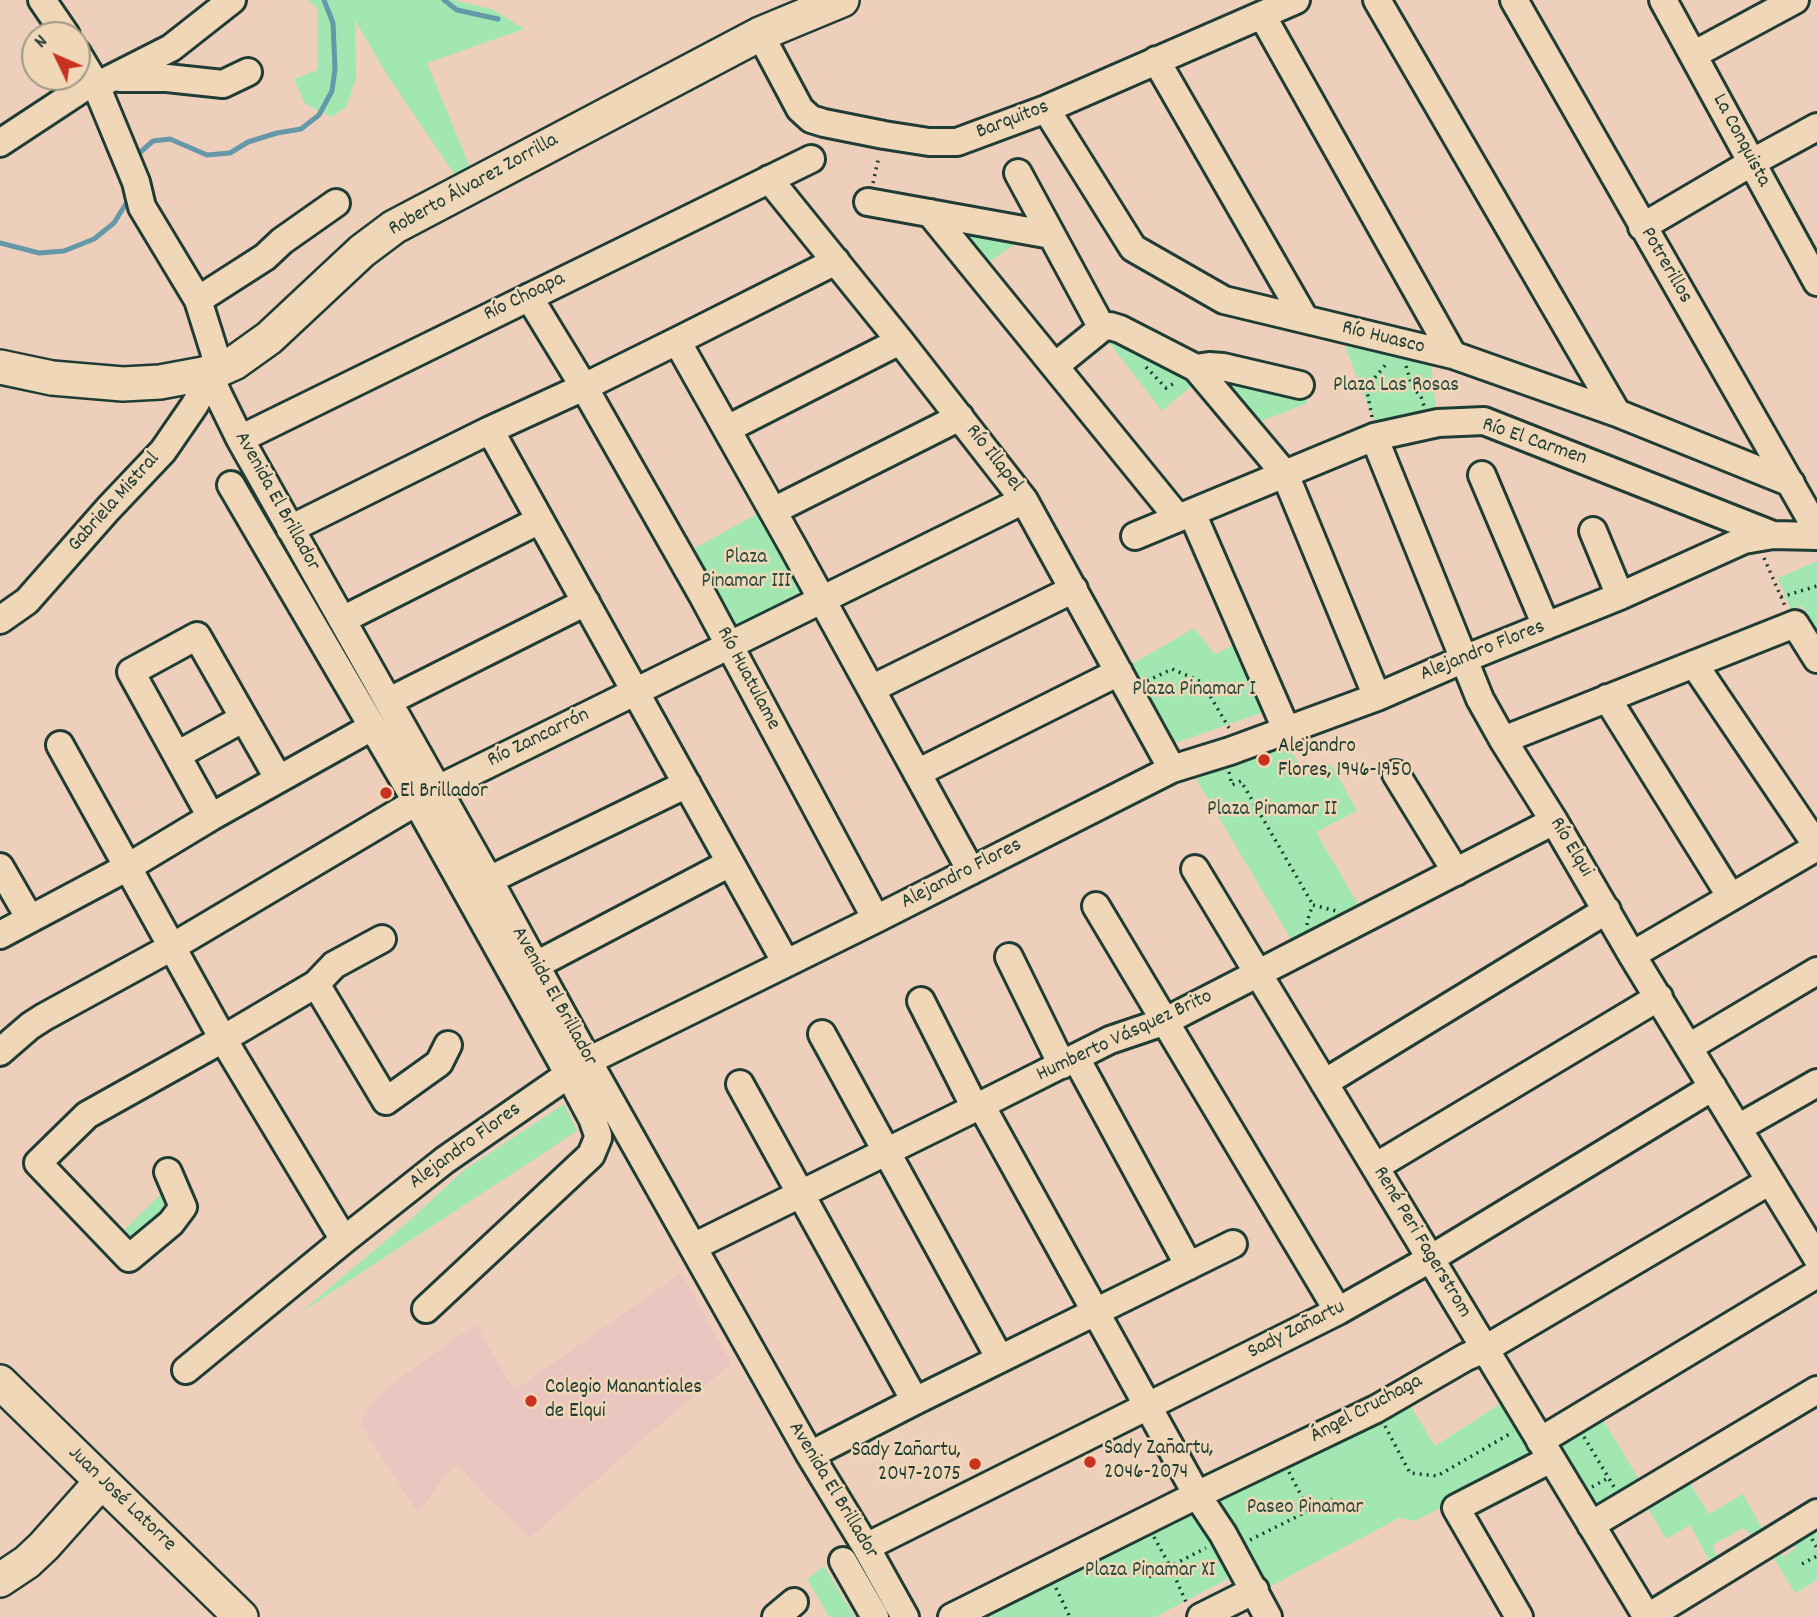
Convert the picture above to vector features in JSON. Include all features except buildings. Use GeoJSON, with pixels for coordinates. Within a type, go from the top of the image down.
{"type":"FeatureCollection","features":[{"type":"Feature","properties":{"kind":"main road","name":"Roberto Álvarez Zorrilla"},"geometry":{"type":"LineString","coordinates":[[0,367],[52,378],[122,384],[160,382],[214,372],[269,338],[355,257],[394,228],[760,34],[842,0]]}},
{"type":"Feature","properties":{"kind":"main road","name":"Juan José Latorre"},"geometry":{"type":"LineString","coordinates":[[0,1382],[241,1617]]}},
{"type":"Feature","properties":{"kind":"main road"},"geometry":{"type":"LineString","coordinates":[[59,1440],[68,1484],[67,1500],[59,1529]]}},
{"type":"Feature","properties":{"kind":"main road"},"geometry":{"type":"LineString","coordinates":[[0,1580],[27,1562],[44,1546],[101,1482]]}},
{"type":"Feature","properties":{"kind":"main road"},"geometry":{"type":"LineString","coordinates":[[59,1529],[78,1518],[99,1513],[123,1514],[145,1523]]}},
{"type":"Feature","properties":{"kind":"street"},"geometry":{"type":"LineString","coordinates":[[42,0],[56,21]]}},
{"type":"Feature","properties":{"kind":"street"},"geometry":{"type":"LineString","coordinates":[[0,143],[100,82],[171,48],[232,0]]}},
{"type":"Feature","properties":{"kind":"street","name":"Barquitos"},"geometry":{"type":"LineString","coordinates":[[760,34],[800,109],[811,118],[884,135],[929,142],[957,142],[1046,108],[1296,0]]}},
{"type":"Feature","properties":{"kind":"street"},"geometry":{"type":"LineString","coordinates":[[1377,0],[1617,413]]}},
{"type":"Feature","properties":{"kind":"street","name":"Potrerillos"},"geometry":{"type":"LineString","coordinates":[[1514,0],[1817,530]]}},
{"type":"Feature","properties":{"kind":"street","name":"La Conquista"},"geometry":{"type":"LineString","coordinates":[[1663,0],[1751,163],[1814,272]]}},
{"type":"Feature","properties":{"kind":"street"},"geometry":{"type":"LineString","coordinates":[[1693,55],[1795,0]]}},
{"type":"Feature","properties":{"kind":"street"},"geometry":{"type":"LineString","coordinates":[[1262,15],[1452,355]]}},
{"type":"Feature","properties":{"kind":"street"},"geometry":{"type":"LineString","coordinates":[[1156,60],[1305,319]]}},
{"type":"Feature","properties":{"kind":"street"},"geometry":{"type":"LineString","coordinates":[[91,71],[100,82],[136,182],[142,207],[198,300],[215,354],[214,372]]}},
{"type":"Feature","properties":{"kind":"street"},"geometry":{"type":"LineString","coordinates":[[100,82],[167,78],[223,84],[248,72]]}},
{"type":"Feature","properties":{"kind":"street","name":"Río Huasco"},"geometry":{"type":"LineString","coordinates":[[1046,108],[1133,248],[1224,300],[1452,355],[1617,413],[1791,483]]}},
{"type":"Feature","properties":{"kind":"street"},"geometry":{"type":"LineString","coordinates":[[1642,227],[1817,127]]}},
{"type":"Feature","properties":{"kind":"street","name":"Río Choapa"},"geometry":{"type":"LineString","coordinates":[[240,439],[811,159]]}},
{"type":"Feature","properties":{"kind":"street"},"geometry":{"type":"LineString","coordinates":[[1018,173],[1102,328]]}},
{"type":"Feature","properties":{"kind":"street","name":"Río Illapel"},"geometry":{"type":"LineString","coordinates":[[769,178],[1024,499],[1172,769]]}},
{"type":"Feature","properties":{"kind":"street"},"geometry":{"type":"LineString","coordinates":[[868,202],[1051,235]]}},
{"type":"Feature","properties":{"kind":"street"},"geometry":{"type":"LineString","coordinates":[[198,300],[265,257],[282,241],[336,203]]}},
{"type":"Feature","properties":{"kind":"street"},"geometry":{"type":"LineString","coordinates":[[930,213],[1055,366],[1185,516],[1286,729]]}},
{"type":"Feature","properties":{"kind":"street"},"geometry":{"type":"LineString","coordinates":[[290,529],[836,261]]}},
{"type":"Feature","properties":{"kind":"street","name":"Río Huatulame"},"geometry":{"type":"LineString","coordinates":[[529,296],[584,387],[730,646],[876,919]]}},
{"type":"Feature","properties":{"kind":"street"},"geometry":{"type":"LineString","coordinates":[[1055,366],[1102,328],[1110,326],[1196,368],[1284,474],[1377,697]]}},
{"type":"Feature","properties":{"kind":"street"},"geometry":{"type":"LineString","coordinates":[[677,341],[971,871]]}},
{"type":"Feature","properties":{"kind":"street"},"geometry":{"type":"LineString","coordinates":[[727,429],[900,341]]}},
{"type":"Feature","properties":{"kind":"street"},"geometry":{"type":"LineString","coordinates":[[1196,368],[1223,368],[1300,385]]}},
{"type":"Feature","properties":{"kind":"street","name":"Avenida El Brillador"},"geometry":{"type":"LineString","coordinates":[[214,372],[215,388],[240,439],[388,701],[427,795],[579,1068],[693,1247],[905,1617]]}},
{"type":"Feature","properties":{"kind":"street","name":"Gabriela Mistral"},"geometry":{"type":"LineString","coordinates":[[0,620],[27,601],[163,451],[214,372]]}},
{"type":"Feature","properties":{"kind":"street"},"geometry":{"type":"LineString","coordinates":[[773,511],[960,417]]}},
{"type":"Feature","properties":{"kind":"street","name":"Río El Carmen"},"geometry":{"type":"LineString","coordinates":[[1135,536],[1374,437],[1438,423],[1484,421],[1764,536]]}},
{"type":"Feature","properties":{"kind":"street"},"geometry":{"type":"LineString","coordinates":[[490,430],[786,963]]}},
{"type":"Feature","properties":{"kind":"street","name":"Río Elqui"},"geometry":{"type":"LineString","coordinates":[[1374,437],[1480,699],[1770,1181],[1813,1243]]}},
{"type":"Feature","properties":{"kind":"street"},"geometry":{"type":"LineString","coordinates":[[1482,475],[1546,626]]}},
{"type":"Feature","properties":{"kind":"street","name":"Avenida El Brillador"},"geometry":{"type":"LineString","coordinates":[[232,485],[372,727],[427,795],[489,880],[536,965],[579,1068],[598,1138],[591,1155],[426,1309]]}},
{"type":"Feature","properties":{"kind":"street","name":"Río Zancarrón"},"geometry":{"type":"LineString","coordinates":[[0,1051],[44,1017],[172,947],[427,795],[1024,499]]}},
{"type":"Feature","properties":{"kind":"street"},"geometry":{"type":"LineString","coordinates":[[342,620],[540,520]]}},
{"type":"Feature","properties":{"kind":"street"},"geometry":{"type":"LineString","coordinates":[[1593,531],[1620,596]]}},
{"type":"Feature","properties":{"kind":"street","name":"Alejandro Flores"},"geometry":{"type":"LineString","coordinates":[[186,1370],[445,1160],[579,1068],[1172,769],[1230,751],[1377,697],[1620,596],[1744,540],[1764,536],[1817,536]]}},
{"type":"Feature","properties":{"kind":"street"},"geometry":{"type":"LineString","coordinates":[[871,688],[1074,589]]}},
{"type":"Feature","properties":{"kind":"street"},"geometry":{"type":"LineString","coordinates":[[388,701],[586,602]]}},
{"type":"Feature","properties":{"kind":"street"},"geometry":{"type":"LineString","coordinates":[[1503,740],[1795,624],[1817,659]]}},
{"type":"Feature","properties":{"kind":"street"},"geometry":{"type":"LineString","coordinates":[[211,817],[131,672],[197,636],[278,778]]}},
{"type":"Feature","properties":{"kind":"street"},"geometry":{"type":"LineString","coordinates":[[1632,955],[1817,846],[1695,664]]}},
{"type":"Feature","properties":{"kind":"street"},"geometry":{"type":"LineString","coordinates":[[918,773],[1124,681]]}},
{"type":"Feature","properties":{"kind":"street"},"geometry":{"type":"LineString","coordinates":[[1607,698],[1731,897]]}},
{"type":"Feature","properties":{"kind":"street"},"geometry":{"type":"LineString","coordinates":[[177,755],[244,718]]}},
{"type":"Feature","properties":{"kind":"street"},"geometry":{"type":"LineString","coordinates":[[0,935],[128,867],[278,778],[372,727]]}},
{"type":"Feature","properties":{"kind":"street"},"geometry":{"type":"LineString","coordinates":[[60,745],[223,1039],[344,1240]]}},
{"type":"Feature","properties":{"kind":"street"},"geometry":{"type":"LineString","coordinates":[[1396,774],[1456,872]]}},
{"type":"Feature","properties":{"kind":"street"},"geometry":{"type":"LineString","coordinates":[[489,880],[687,784]]}},
{"type":"Feature","properties":{"kind":"street","name":"Humberto Vásquez Brito"},"geometry":{"type":"LineString","coordinates":[[693,1247],[1110,1040],[1166,1021],[1555,821]]}},
{"type":"Feature","properties":{"kind":"street"},"geometry":{"type":"LineString","coordinates":[[536,965],[730,863]]}},
{"type":"Feature","properties":{"kind":"street"},"geometry":{"type":"LineString","coordinates":[[0,867],[30,919]]}},
{"type":"Feature","properties":{"kind":"street","name":"René Peri Fagerstrom"},"geometry":{"type":"LineString","coordinates":[[1195,869],[1647,1617]]}},
{"type":"Feature","properties":{"kind":"street"},"geometry":{"type":"LineString","coordinates":[[1096,906],[1338,1311]]}},
{"type":"Feature","properties":{"kind":"street"},"geometry":{"type":"LineString","coordinates":[[1324,1083],[1607,910]]}},
{"type":"Feature","properties":{"kind":"street"},"geometry":{"type":"LineString","coordinates":[[169,1172],[183,1207],[172,1223],[129,1258],[38,1163],[87,1115],[316,984],[334,965],[382,939]]}},
{"type":"Feature","properties":{"kind":"street"},"geometry":{"type":"LineString","coordinates":[[1009,957],[1189,1266]]}},
{"type":"Feature","properties":{"kind":"street"},"geometry":{"type":"LineString","coordinates":[[1689,1046],[1817,971]]}},
{"type":"Feature","properties":{"kind":"street"},"geometry":{"type":"LineString","coordinates":[[316,984],[386,1101],[439,1063],[448,1045]]}},
{"type":"Feature","properties":{"kind":"street"},"geometry":{"type":"LineString","coordinates":[[1375,1167],[1659,997]]}},
{"type":"Feature","properties":{"kind":"street"},"geometry":{"type":"LineString","coordinates":[[921,1001],[1197,1495],[1228,1541],[1268,1617]]}},
{"type":"Feature","properties":{"kind":"street"},"geometry":{"type":"LineString","coordinates":[[822,1034],[1000,1359]]}},
{"type":"Feature","properties":{"kind":"street"},"geometry":{"type":"LineString","coordinates":[[1738,1128],[1817,1083]]}},
{"type":"Feature","properties":{"kind":"street"},"geometry":{"type":"LineString","coordinates":[[740,1084],[915,1401]]}},
{"type":"Feature","properties":{"kind":"street","name":"Sady Zañartu"},"geometry":{"type":"LineString","coordinates":[[871,1556],[1147,1406],[1338,1311],[1430,1259],[1713,1087]]}},
{"type":"Feature","properties":{"kind":"street","name":"Ángel Cruchaga"},"geometry":{"type":"LineString","coordinates":[[952,1617],[1376,1409],[1466,1357],[1485,1349],[1770,1181]]}},
{"type":"Feature","properties":{"kind":"street"},"geometry":{"type":"LineString","coordinates":[[810,1455],[1233,1244]]}},
{"type":"Feature","properties":{"kind":"street"},"geometry":{"type":"LineString","coordinates":[[1519,1617],[1457,1508],[1546,1450],[1574,1420],[1817,1274]]}},
{"type":"Feature","properties":{"kind":"street"},"geometry":{"type":"LineString","coordinates":[[1591,1525],[1817,1390]]}},
{"type":"Feature","properties":{"kind":"street"},"geometry":{"type":"LineString","coordinates":[[1647,1617],[1817,1513]]}},
{"type":"Feature","properties":{"kind":"street"},"geometry":{"type":"LineString","coordinates":[[871,1556],[887,1617]]}},
{"type":"Feature","properties":{"kind":"street","name":"Avenida El Brillador"},"geometry":{"type":"LineString","coordinates":[[843,1561],[875,1617]]}},
{"type":"Feature","properties":{"kind":"street"},"geometry":{"type":"LineString","coordinates":[[1195,1613],[1255,1590]]}},
{"type":"Feature","properties":{"kind":"path"},"geometry":{"type":"LineString","coordinates":[[868,202],[884,135]]}},
{"type":"Feature","properties":{"kind":"path"},"geometry":{"type":"LineString","coordinates":[[1411,346],[1406,368],[1412,386],[1422,397],[1431,426]]}},
{"type":"Feature","properties":{"kind":"path"},"geometry":{"type":"LineString","coordinates":[[1374,437],[1367,391],[1382,369],[1398,353],[1411,346]]}},
{"type":"Feature","properties":{"kind":"path"},"geometry":{"type":"LineString","coordinates":[[1764,536],[1781,597],[1795,624]]}},
{"type":"Feature","properties":{"kind":"path"},"geometry":{"type":"LineString","coordinates":[[1781,597],[1817,586]]}},
{"type":"Feature","properties":{"kind":"path"},"geometry":{"type":"LineString","coordinates":[[1124,681],[1172,668],[1202,682],[1231,733]]}},
{"type":"Feature","properties":{"kind":"path"},"geometry":{"type":"LineString","coordinates":[[1228,766],[1233,785],[1241,781],[1313,905]]}},
{"type":"Feature","properties":{"kind":"path"},"geometry":{"type":"LineString","coordinates":[[1376,1409],[1410,1473],[1437,1476],[1516,1430]]}},
{"type":"Feature","properties":{"kind":"path"},"geometry":{"type":"LineString","coordinates":[[1574,1420],[1625,1505]]}},
{"type":"Feature","properties":{"kind":"path"},"geometry":{"type":"LineString","coordinates":[[1281,1454],[1308,1511]]}},
{"type":"Feature","properties":{"kind":"path"},"geometry":{"type":"LineString","coordinates":[[1149,1577],[1213,1544],[1308,1511],[1332,1499]]}},
{"type":"Feature","properties":{"kind":"path"},"geometry":{"type":"LineString","coordinates":[[1147,1521],[1195,1613]]}},
{"type":"Feature","properties":{"kind":"path"},"geometry":{"type":"LineString","coordinates":[[1802,1564],[1817,1556]]}},
{"type":"Feature","properties":{"kind":"path"},"geometry":{"type":"LineString","coordinates":[[1047,1570],[1070,1617]]}},
{"type":"Feature","properties":{"kind":"shaded area","name":"Colegio Manantiales de Elqui"},"geometry":{"type":"Polygon","coordinates":[[[681,1273],[731,1363],[530,1537],[484,1495],[458,1464],[444,1477],[418,1513],[360,1424],[366,1410],[386,1388],[476,1324],[514,1391],[681,1273]]]}},
{"type":"Feature","properties":{"kind":"green space"},"geometry":{"type":"Polygon","coordinates":[[[308,0],[454,0],[494,10],[524,29],[427,63],[470,167],[455,175],[389,78],[355,20],[356,79],[346,107],[332,117],[305,104],[294,79],[318,70],[317,8],[308,0]]]}},
{"type":"Feature","properties":{"kind":"green space"},"geometry":{"type":"Polygon","coordinates":[[[953,226],[1022,239],[988,263],[953,226]]]}},
{"type":"Feature","properties":{"kind":"green space"},"geometry":{"type":"Polygon","coordinates":[[[1112,339],[1194,384],[1162,411],[1107,340],[1112,339]]]}},
{"type":"Feature","properties":{"kind":"green space","name":"Plaza Las Rosas"},"geometry":{"type":"Polygon","coordinates":[[[1347,341],[1431,362],[1436,411],[1376,426],[1346,349],[1347,341]]]}},
{"type":"Feature","properties":{"kind":"green space"},"geometry":{"type":"Polygon","coordinates":[[[1220,372],[1305,396],[1308,403],[1259,422],[1220,372]]]}},
{"type":"Feature","properties":{"kind":"green space","name":"Plaza Pinamar III"},"geometry":{"type":"Polygon","coordinates":[[[757,514],[802,591],[734,627],[691,550],[757,514]]]}},
{"type":"Feature","properties":{"kind":"green space"},"geometry":{"type":"Polygon","coordinates":[[[1817,561],[1817,630],[1802,606],[1791,610],[1778,578],[1817,561]]]}},
{"type":"Feature","properties":{"kind":"green space","name":"Plaza Pinamar I"},"geometry":{"type":"Polygon","coordinates":[[[1194,628],[1215,654],[1234,645],[1267,711],[1175,743],[1132,664],[1194,628]]]}},
{"type":"Feature","properties":{"kind":"green space","name":"Plaza Pinamar II"},"geometry":{"type":"Polygon","coordinates":[[[1287,746],[1307,775],[1331,764],[1357,811],[1316,832],[1359,906],[1292,941],[1195,777],[1287,746]]]}},
{"type":"Feature","properties":{"kind":"green space"},"geometry":{"type":"Polygon","coordinates":[[[564,1104],[577,1131],[300,1313],[409,1221],[464,1170],[564,1104]]]}},
{"type":"Feature","properties":{"kind":"green space"},"geometry":{"type":"Polygon","coordinates":[[[163,1192],[169,1203],[132,1238],[121,1233],[163,1192]]]}},
{"type":"Feature","properties":{"kind":"green space","name":"Paseo Pinamar"},"geometry":{"type":"Polygon","coordinates":[[[1500,1404],[1534,1459],[1415,1521],[1399,1518],[1271,1586],[1214,1498],[1284,1461],[1410,1405],[1435,1446],[1500,1404]]]}},
{"type":"Feature","properties":{"kind":"green space"},"geometry":{"type":"Polygon","coordinates":[[[1599,1413],[1640,1481],[1597,1509],[1555,1439],[1599,1413]]]}},
{"type":"Feature","properties":{"kind":"green space"},"geometry":{"type":"Polygon","coordinates":[[[1687,1478],[1709,1514],[1743,1494],[1763,1530],[1752,1536],[1745,1529],[1741,1529],[1714,1544],[1716,1556],[1709,1560],[1690,1525],[1666,1539],[1645,1503],[1653,1498],[1663,1502],[1676,1493],[1676,1484],[1687,1478]]]}},
{"type":"Feature","properties":{"kind":"green space","name":"Plaza Pinamar XI"},"geometry":{"type":"Polygon","coordinates":[[[1190,1506],[1229,1571],[1226,1580],[1155,1617],[972,1617],[1190,1506]]]}},
{"type":"Feature","properties":{"kind":"green space"},"geometry":{"type":"Polygon","coordinates":[[[1817,1525],[1817,1580],[1795,1593],[1769,1550],[1772,1548],[1783,1557],[1795,1549],[1790,1537],[1817,1525]]]}},
{"type":"Feature","properties":{"kind":"green space"},"geometry":{"type":"Polygon","coordinates":[[[824,1566],[855,1617],[829,1617],[807,1579],[824,1566]]]}},
{"type":"Feature","properties":{"kind":"waterway"},"geometry":{"type":"LineString","coordinates":[[136,160],[137,155],[153,141],[170,139],[207,155],[230,153],[248,142],[301,129],[319,115],[332,91],[335,69],[333,23],[324,0]]}},
{"type":"Feature","properties":{"kind":"waterway"},"geometry":{"type":"LineString","coordinates":[[444,0],[457,10],[498,19]]}},
{"type":"Feature","properties":{"kind":"waterway"},"geometry":{"type":"LineString","coordinates":[[0,243],[39,253],[64,251],[94,239],[114,223],[127,202]]}},
{"type":"Feature","properties":{"kind":"place","name":"Alejandro Flores, 1946-1950"},"geometry":{"type":"Point","coordinates":[1264,760]}},
{"type":"Feature","properties":{"kind":"place","name":"El Brillador"},"geometry":{"type":"Point","coordinates":[386,793]}},
{"type":"Feature","properties":{"kind":"place","name":"Colegio Manantiales de Elqui"},"geometry":{"type":"Point","coordinates":[531,1401]}},
{"type":"Feature","properties":{"kind":"place","name":"Sady Zañartu, 2046-2074"},"geometry":{"type":"Point","coordinates":[1090,1462]}},
{"type":"Feature","properties":{"kind":"place","name":"Sady Zañartu, 2047-2075"},"geometry":{"type":"Point","coordinates":[975,1464]}}]}
